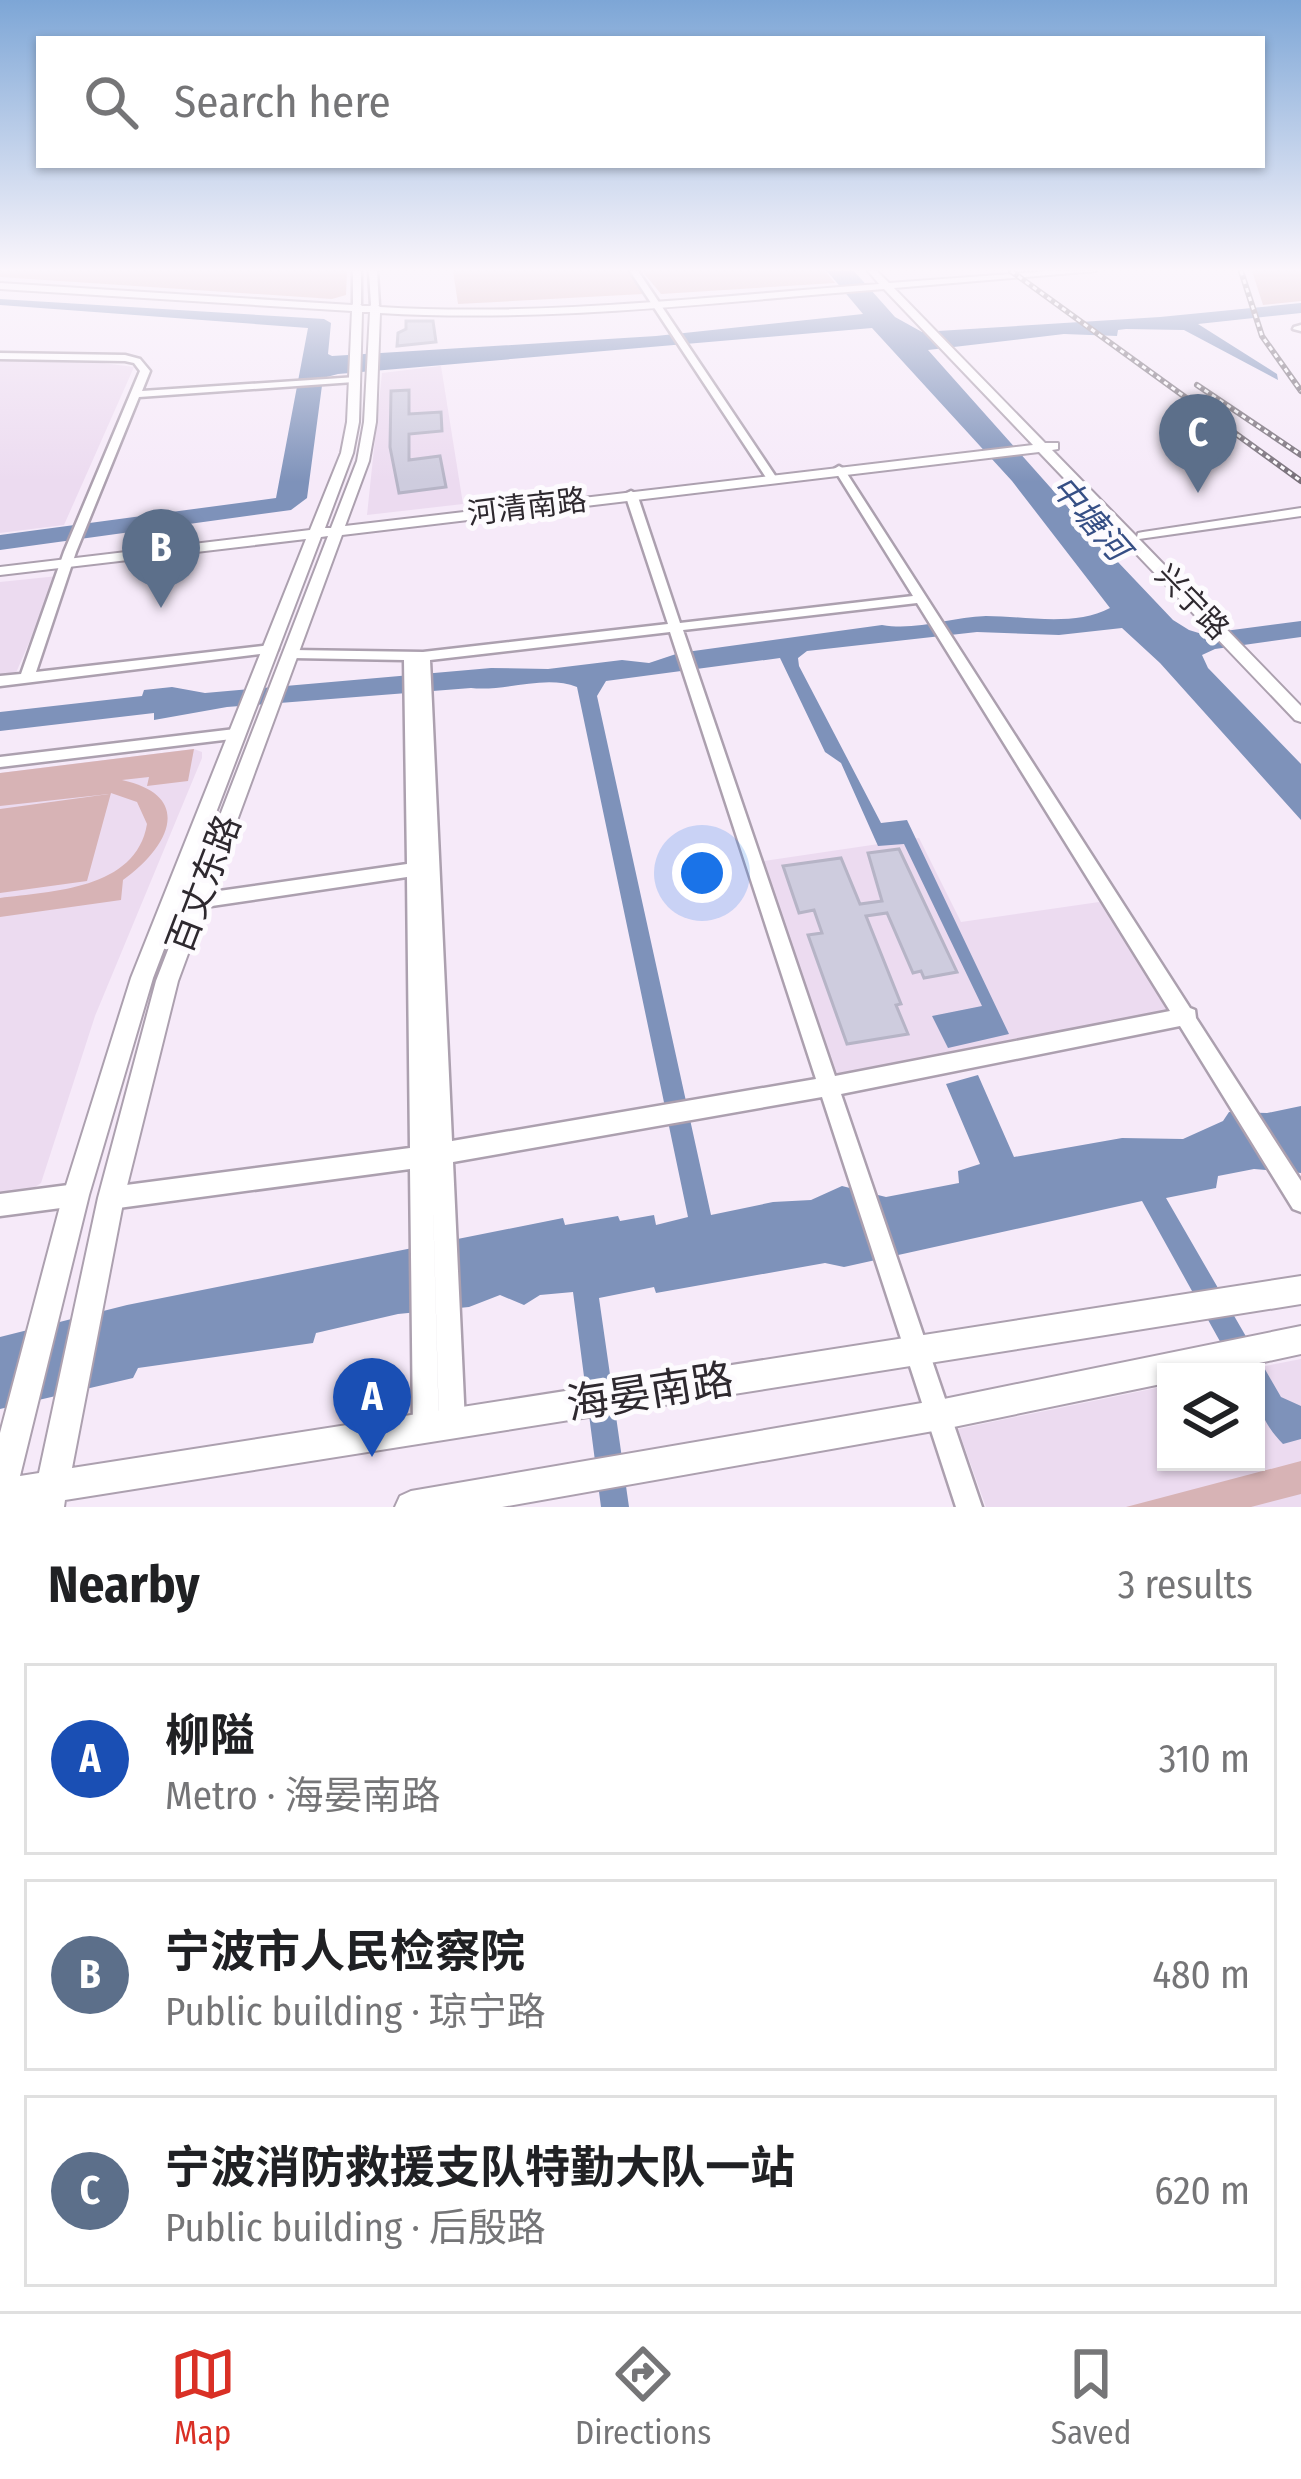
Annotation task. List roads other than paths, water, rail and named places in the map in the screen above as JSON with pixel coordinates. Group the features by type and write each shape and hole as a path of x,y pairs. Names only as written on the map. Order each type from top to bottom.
{"main road":[{"name":"百丈东路","path":"51,1496 111,1198 167,981 282,651 367,441 360,341"},
{"name":"百丈东路","path":"362,365 367,341"},
{"name":"兴宁路","path":"946,341 1221,624 1301,716"},
{"name":"河清南路","path":"329,528 1044,442"},
{"path":"1044,442 1146,539 1221,624"},
{"name":"河清南路","path":"0,560 632,494 983,449"},
{"path":"1146,539 1301,515"},
{"name":"河清南路","path":"0,572 70,552"},
{"name":"百丈东路","path":"0,1494 76,1195 142,978 236,734 282,651"},
{"path":"1250,655 1301,699"},
{"name":"海晏南路","path":"0,1494 51,1496 439,1425 1301,1290"},
{"name":"海晏南路","path":"434,1505 939,1415 1301,1340"}],"street":[{"path":"679,341 768,473"},
{"path":"0,356 137,361 146,371 70,552 27,678"},
{"path":"135,394 328,380 362,365"},
{"path":"839,470 1301,1201"},
{"path":"632,494 969,1507"},
{"path":"0,681 282,651 417,656 921,598"},
{"path":"417,656 415,869 430,1156"},
{"path":"417,656 439,1425"},
{"path":"0,762 236,734"},
{"path":"198,901 415,869"},
{"path":"111,1198 323,1174 430,1156 831,1088 1188,1016"},
{"path":"0,1205 76,1195"}],"water":[{"path":"305,341 329,341 328,354 570,341 717,341 323,378 307,498 291,510 0,550 0,535 276,498"},
{"path":"884,341 1002,341 928,350 1074,514 1102,535 1117,561 1173,620 1202,634 1301,621 1301,637 1202,655 1208,668 1301,764 1301,820 1160,663 1122,628 1059,635 977,632 807,651 798,658 881,823 907,820 1009,1034 948,1048 932,1016 982,1006 904,844 878,846 841,763 825,752 780,658 606,681 597,696 711,1215 773,1202 811,1200 842,1186 886,1197 959,1183 958,1171 980,1164 946,1084 978,1075 1014,1157 1122,1138 1183,1139 1223,1121 1229,1112 1267,1113 1301,1106 1301,1173 1254,1169 1218,1176 1216,1188 1166,1198 1261,1363 1232,1363 1142,1201 844,1267 825,1263 656,1293 654,1287 599,1298 629,1507 601,1507 573,1292 540,1295 524,1305 500,1295 469,1307 398,1314 316,1333 313,1343 138,1368 133,1378 0,1409 0,1337 127,1305 563,1218 565,1225 654,1215 656,1225 688,1217 577,687 538,683 471,688 227,707 154,720 154,713 0,731 0,712 142,696 144,690 172,687 205,693 491,668 548,669 622,660 649,663 679,653 882,625 986,616 1065,619 1110,608 1012,481"},
{"path":"1205,341 1225,341 1277,374 1278,380"},
{"path":"1265,1369 1281,1397 1301,1406 1301,1439 1283,1444 1265,1419"}],"railway":[{"path":"1108,341 1301,481"},
{"path":"1266,341 1301,391"},
{"path":"1197,385 1301,455"}],"place":[{"name":"宁波消防救援支队特勤大队一站","path":"1198,493"},
{"name":"宁波市人民检察院","path":"161,608"},
{"name":"柳隘","path":"372,1457"}],"water label":[{"name":"中塘河","path":"1090,518"}]}
